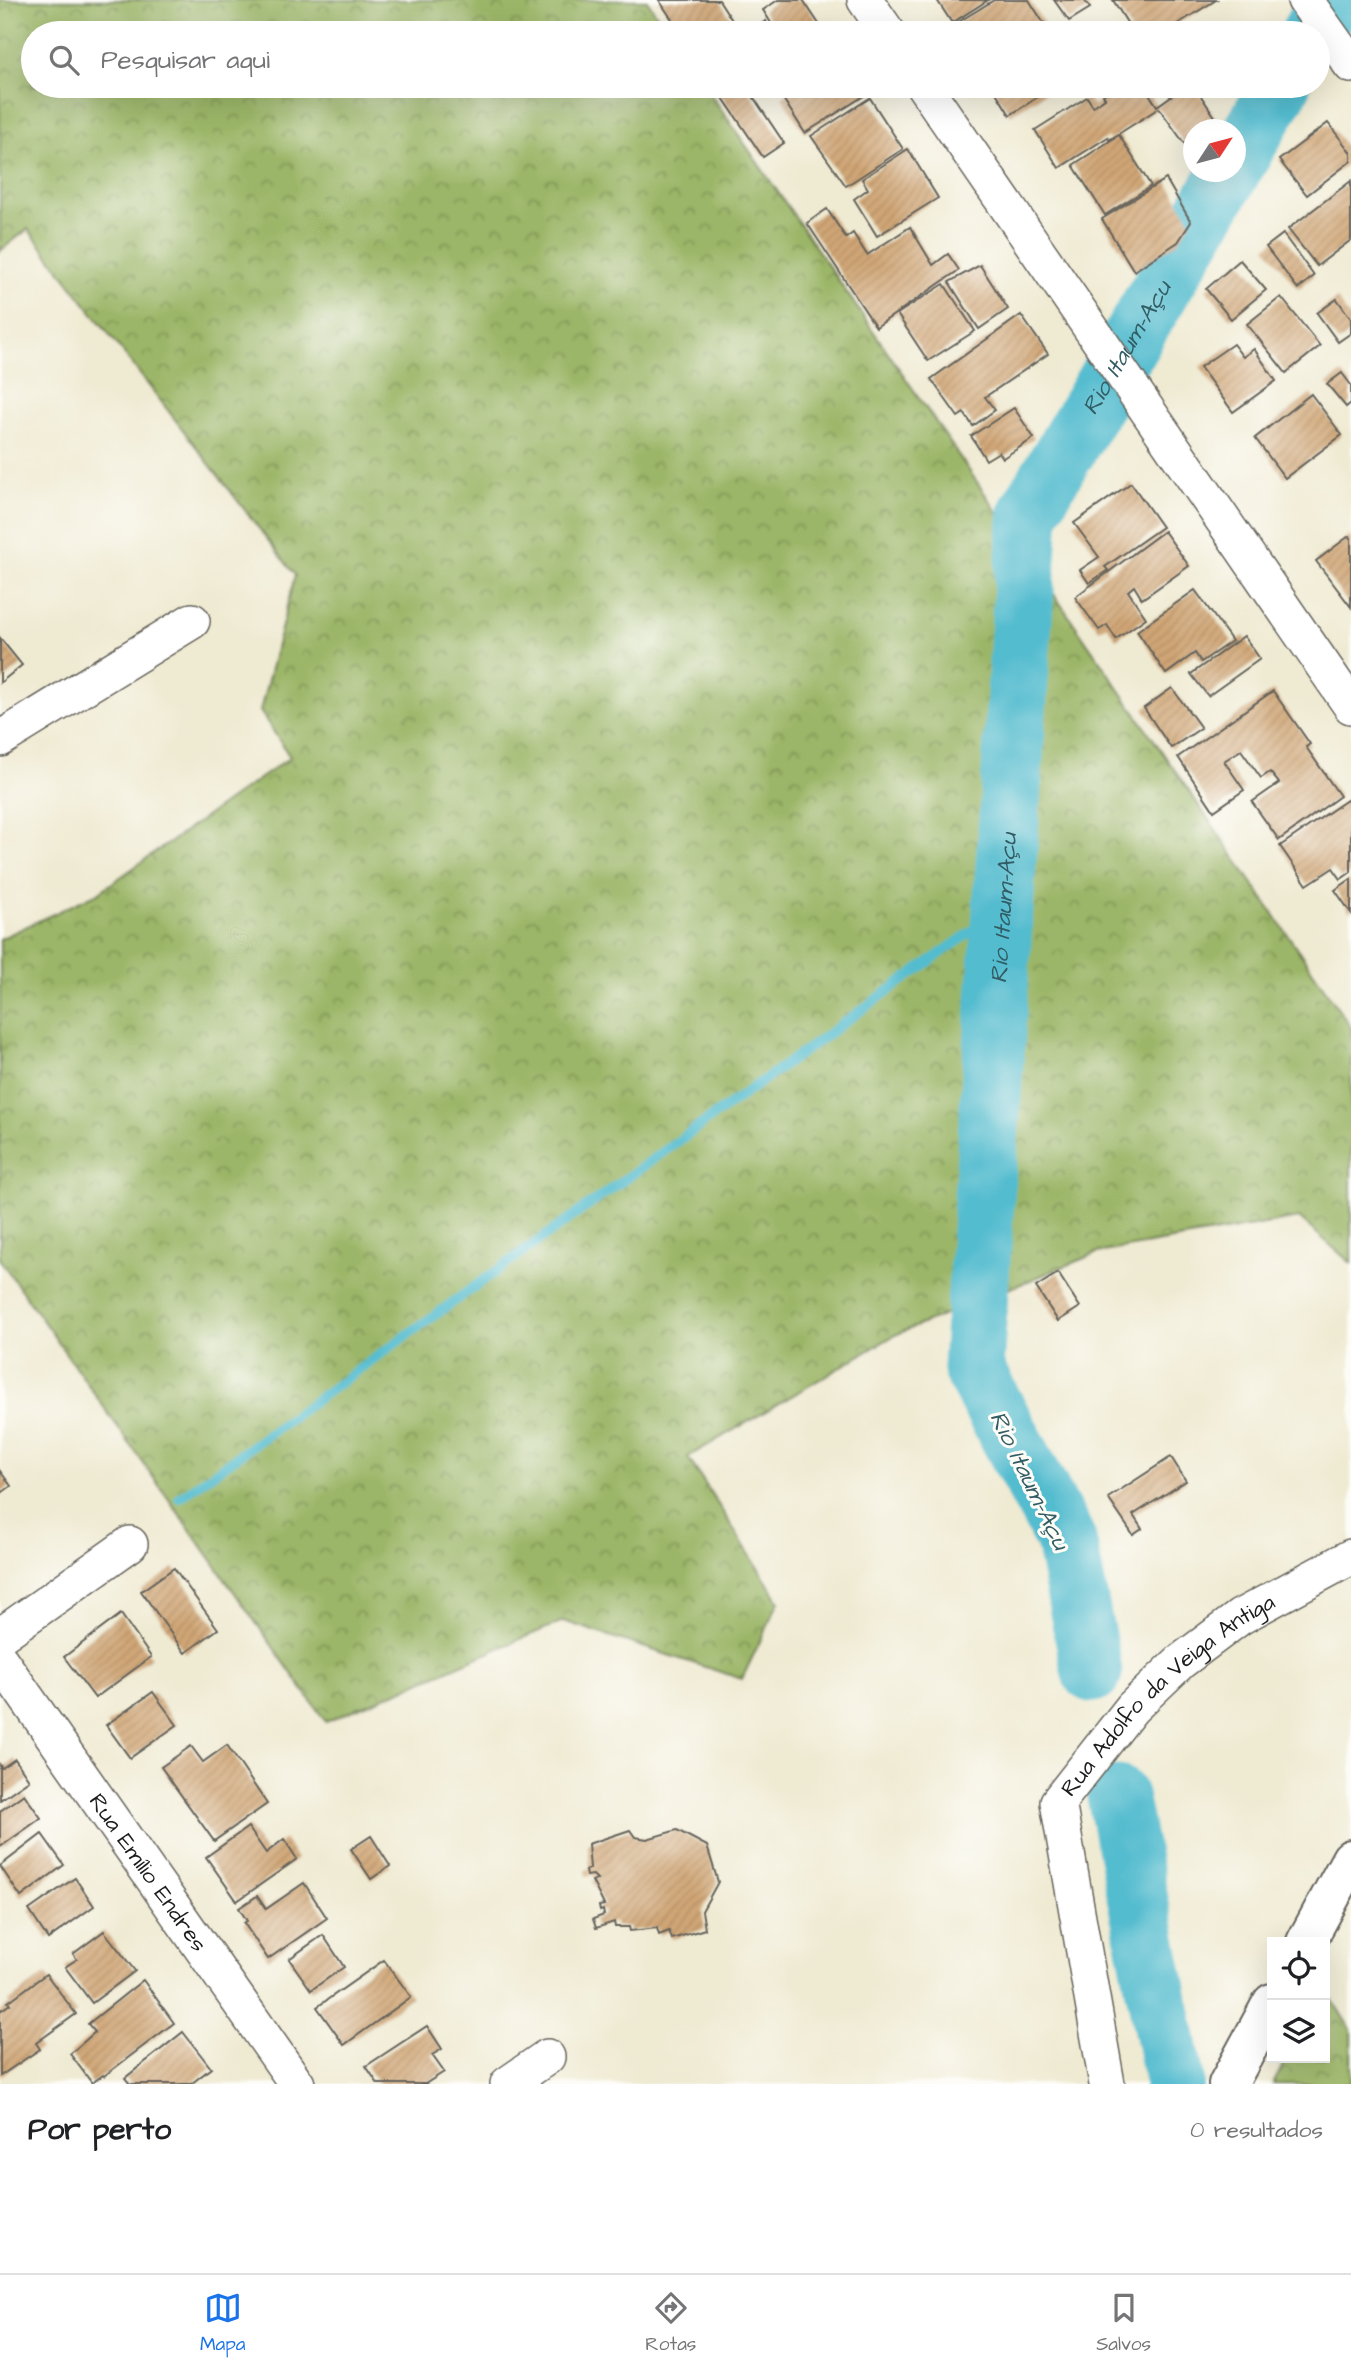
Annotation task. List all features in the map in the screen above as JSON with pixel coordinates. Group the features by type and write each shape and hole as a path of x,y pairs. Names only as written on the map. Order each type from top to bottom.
{"street":[{"path":"865,0 880,21"},
{"path":"1305,0 1320,21"},
{"path":"1330,35 1344,55"},
{"path":"932,98 1351,706"},
{"path":"0,739 192,621"},
{"path":"0,1636 130,1544"},
{"name":"Rua Adolfo da Veiga Antiga","path":"1107,2084 1058,1802 1132,1708 1180,1662 1240,1617 1351,1557"},
{"name":"Rua Emílio Endres","path":"0,1660 297,2084"},
{"path":"1309,1937 1351,1859"},
{"path":"1228,2084 1267,2012"},
{"path":"508,2084 547,2057"}],"green space":[{"path":"0,0 647,0 661,21 21,21 21,98 713,98 1351,1027 1351,1263 1299,1218 1097,1253 895,1335 688,1457 779,1601 742,1679 563,1621 326,1722 0,1260 0,939 98,893 290,757 260,711 295,575 28,229 0,251"},
{"path":"1330,1996 1351,2030 1351,2084 1273,2084 1284,2063 1330,2063"}],"building":[{"path":"659,0 719,0 732,21 673,21"},
{"path":"778,0 803,0 817,21 770,21 763,10"},
{"path":"937,0 988,0 955,21 951,21"},
{"path":"994,0 1029,0 1042,21 960,21"},
{"path":"1054,0 1084,0 1090,8 1069,21"},
{"path":"1113,0 1216,0 1182,21 1126,21"},
{"path":"723,98 754,98 784,143 763,157"},
{"path":"783,98 861,98 805,133"},
{"path":"870,98 903,149 846,186 811,136"},
{"path":"999,98 1036,98 1010,115"},
{"path":"1088,98 1093,106 1105,98 1152,98 1157,106 1168,98 1202,98 1216,119 1183,119 1183,142 1159,108 1059,168 1035,130"},
{"path":"1328,123 1351,153 1351,161 1307,195 1279,160"},
{"path":"1119,135 1151,186 1105,215 1073,165"},
{"path":"908,149 938,198 877,236 854,199 868,189 862,179"},
{"path":"1166,179 1191,222 1178,242 1134,271 1102,219"},
{"path":"1351,181 1351,240 1317,266 1288,229"},
{"path":"827,209 846,238 853,233 867,255 910,227 933,265 948,254 959,270 876,327 807,223"},
{"path":"1283,234 1314,276 1298,289 1266,247"},
{"path":"1240,260 1266,290 1231,319 1206,289"},
{"path":"980,265 1008,309 979,329 949,282"},
{"path":"944,284 975,331 928,361 897,314"},
{"path":"1281,297 1320,346 1286,373 1247,324"},
{"path":"1337,299 1351,319 1351,333 1338,342 1317,313"},
{"path":"1021,315 1048,354 985,397 995,410 973,426 964,413 958,417 931,379"},
{"path":"1233,344 1243,357 1254,349 1276,381 1233,412 1200,367"},
{"path":"1342,373 1351,385 1351,403 1346,407 1327,384"},
{"path":"1311,394 1342,435 1285,478 1255,438"},
{"path":"1014,408 1034,438 1003,458 999,452 986,460 971,436"},
{"path":"1131,483 1162,527 1105,567 1108,570 1089,583 1080,570 1099,557 1074,523"},
{"path":"1164,531 1189,566 1142,599 1134,586 1128,591 1146,618 1116,639 1107,625 1099,630 1075,597"},
{"path":"1349,536 1351,538 1351,607 1316,561"},
{"path":"1195,590 1232,641 1201,662 1195,653 1166,674 1137,631"},
{"path":"1244,636 1260,659 1208,696 1191,674"},
{"path":"0,638 22,665 0,683"},
{"path":"1172,688 1201,728 1171,748 1144,708"},
{"path":"1273,691 1310,744 1306,747 1340,796 1279,840 1252,802 1279,783 1270,772 1261,778 1241,750 1224,761 1244,790 1214,811 1178,757"},
{"path":"1347,800 1351,806 1351,872 1341,879 1333,868 1307,885 1280,846"},
{"path":"1351,879 1351,913 1335,890"},
{"path":"1058,1273 1080,1307 1058,1321 1036,1287"},
{"path":"1171,1457 1186,1481 1133,1515 1142,1529 1133,1535 1108,1498"},
{"path":"0,1471 11,1486 0,1494"},
{"path":"174,1568 218,1629 185,1653 141,1591"},
{"path":"121,1614 151,1657 95,1698 64,1657"},
{"path":"153,1692 177,1725 130,1758 106,1725"},
{"path":"227,1745 267,1804 214,1841 161,1767 191,1746 203,1762"},
{"path":"15,1759 29,1780 0,1800 0,1765 2,1768"},
{"path":"24,1794 41,1818 0,1847 0,1811"},
{"path":"248,1827 266,1853 284,1839 297,1859 237,1901 206,1857"},
{"path":"630,1830 635,1837 647,1839 677,1830 707,1846 718,1882 702,1911 705,1929 672,1939 669,1931 659,1935 657,1928 630,1931 629,1927 615,1927 614,1922 596,1928 593,1919 604,1915 599,1906 604,1905 592,1881 597,1879 593,1875 586,1876 585,1871 590,1868 588,1844"},
{"path":"42,1834 64,1865 21,1897 0,1866"},
{"path":"371,1836 390,1866 371,1879 351,1849"},
{"path":"75,1878 94,1906 48,1939 29,1910"},
{"path":"304,1883 327,1918 268,1959 244,1923 247,1921 239,1908 257,1896 266,1909"},
{"path":"104,1931 135,1971 92,2003 65,1967 77,1959 73,1954"},
{"path":"323,1935 344,1967 311,1990 289,1959"},
{"path":"384,1960 411,1997 344,2045 317,2007"},
{"path":"46,1974 76,2014 36,2043 40,2049 0,2076 0,2011"},
{"path":"143,1980 174,2023 92,2083 70,2054 95,2032 88,2024"},
{"path":"427,2026 442,2049 432,2055 444,2072 425,2084 378,2084 366,2066"},
{"path":"183,2032 211,2068 191,2084 130,2084 125,2078"}],"waterway":[{"name":"Rio Itaum-Açu","path":"1318,21 1331,0"},
{"name":"Rio Itaum-Açu","path":"1246,145 1273,98"},
{"name":"Rio Itaum-Açu","path":"1092,1672 1066,1540 973,1368 1029,512 1224,182"},
{"path":"179,1498 1003,909"},
{"name":"Rio Itaum-Açu","path":"1117,1796 1174,2079"}]}
